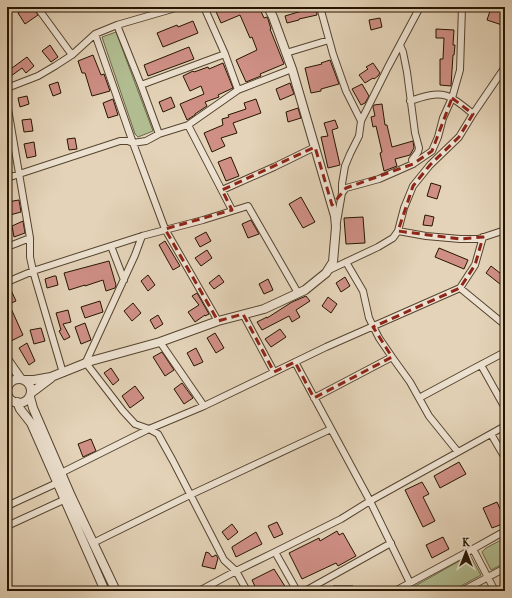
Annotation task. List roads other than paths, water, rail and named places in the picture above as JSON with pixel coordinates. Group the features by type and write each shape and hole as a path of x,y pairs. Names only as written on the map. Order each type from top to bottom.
{"street":[{"path":"37,7 72,55"},
{"path":"7,88 38,76 55,66 72,55 95,34 117,25 179,7"},
{"path":"204,7 225,54 238,90"},
{"path":"268,7 292,69 335,216 336,227"},
{"path":"320,7 346,91 361,121"},
{"path":"328,272 333,262 336,227 342,193 342,179 345,166 359,136 361,121 388,66 420,7"},
{"path":"342,193 346,188 379,179 413,164 432,151 438,137 443,118 452,98 460,70 462,7"},
{"path":"117,25 159,134"},
{"path":"95,34 165,229 218,321"},
{"path":"286,53 329,40"},
{"path":"400,45 407,72 415,133 419,148 412,160 413,164"},
{"path":"141,85 225,54"},
{"path":"51,377 24,402 13,401 8,396 8,384 14,380 34,380 51,377 86,363 160,342 218,321 264,309 305,290 328,272 378,247 392,238 398,231 404,208 414,186 430,164 459,137 505,67"},
{"path":"7,178 120,141 128,141 133,143 146,141 159,134 188,125 238,90 292,69"},
{"path":"410,101 439,94 445,95 452,98 473,114"},
{"path":"7,103 30,238 30,257 33,272 63,373"},
{"path":"188,125 232,210"},
{"path":"222,190 274,167 315,146"},
{"path":"7,282 142,236 203,220 248,206 298,293"},
{"path":"398,231 426,236 478,239 505,230"},
{"path":"86,363 124,280 142,236"},
{"path":"61,473 149,429 204,406 326,347 460,288 475,265 483,237"},
{"path":"7,247 30,238"},
{"path":"111,246 124,280"},
{"path":"346,262 363,291 369,318 379,338 410,382 429,416 458,452"},
{"path":"460,288 505,325"},
{"path":"243,314 274,372"},
{"path":"160,342 204,406"},
{"path":"419,398 505,352"},
{"path":"314,398 392,357"},
{"path":"7,360 30,386 30,395 33,408 61,473 67,498 105,591"},
{"path":"294,362 370,501 410,583"},
{"path":"86,363 123,411 135,424 158,434 224,560 236,571 247,591"},
{"path":"481,365 505,408"},
{"path":"17,402 30,423 57,483 93,543 116,591"},
{"path":"199,591 341,519 370,501 505,426"},
{"path":"93,543 331,428"},
{"path":"491,434 505,458"},
{"path":"7,506 57,483"},
{"path":"7,526 67,498"},
{"path":"394,591 505,532"},
{"path":"305,591 391,543"},
{"path":"473,550 494,591"},
{"path":"276,552 297,591"},
{"path":"462,591 505,568"}]}
